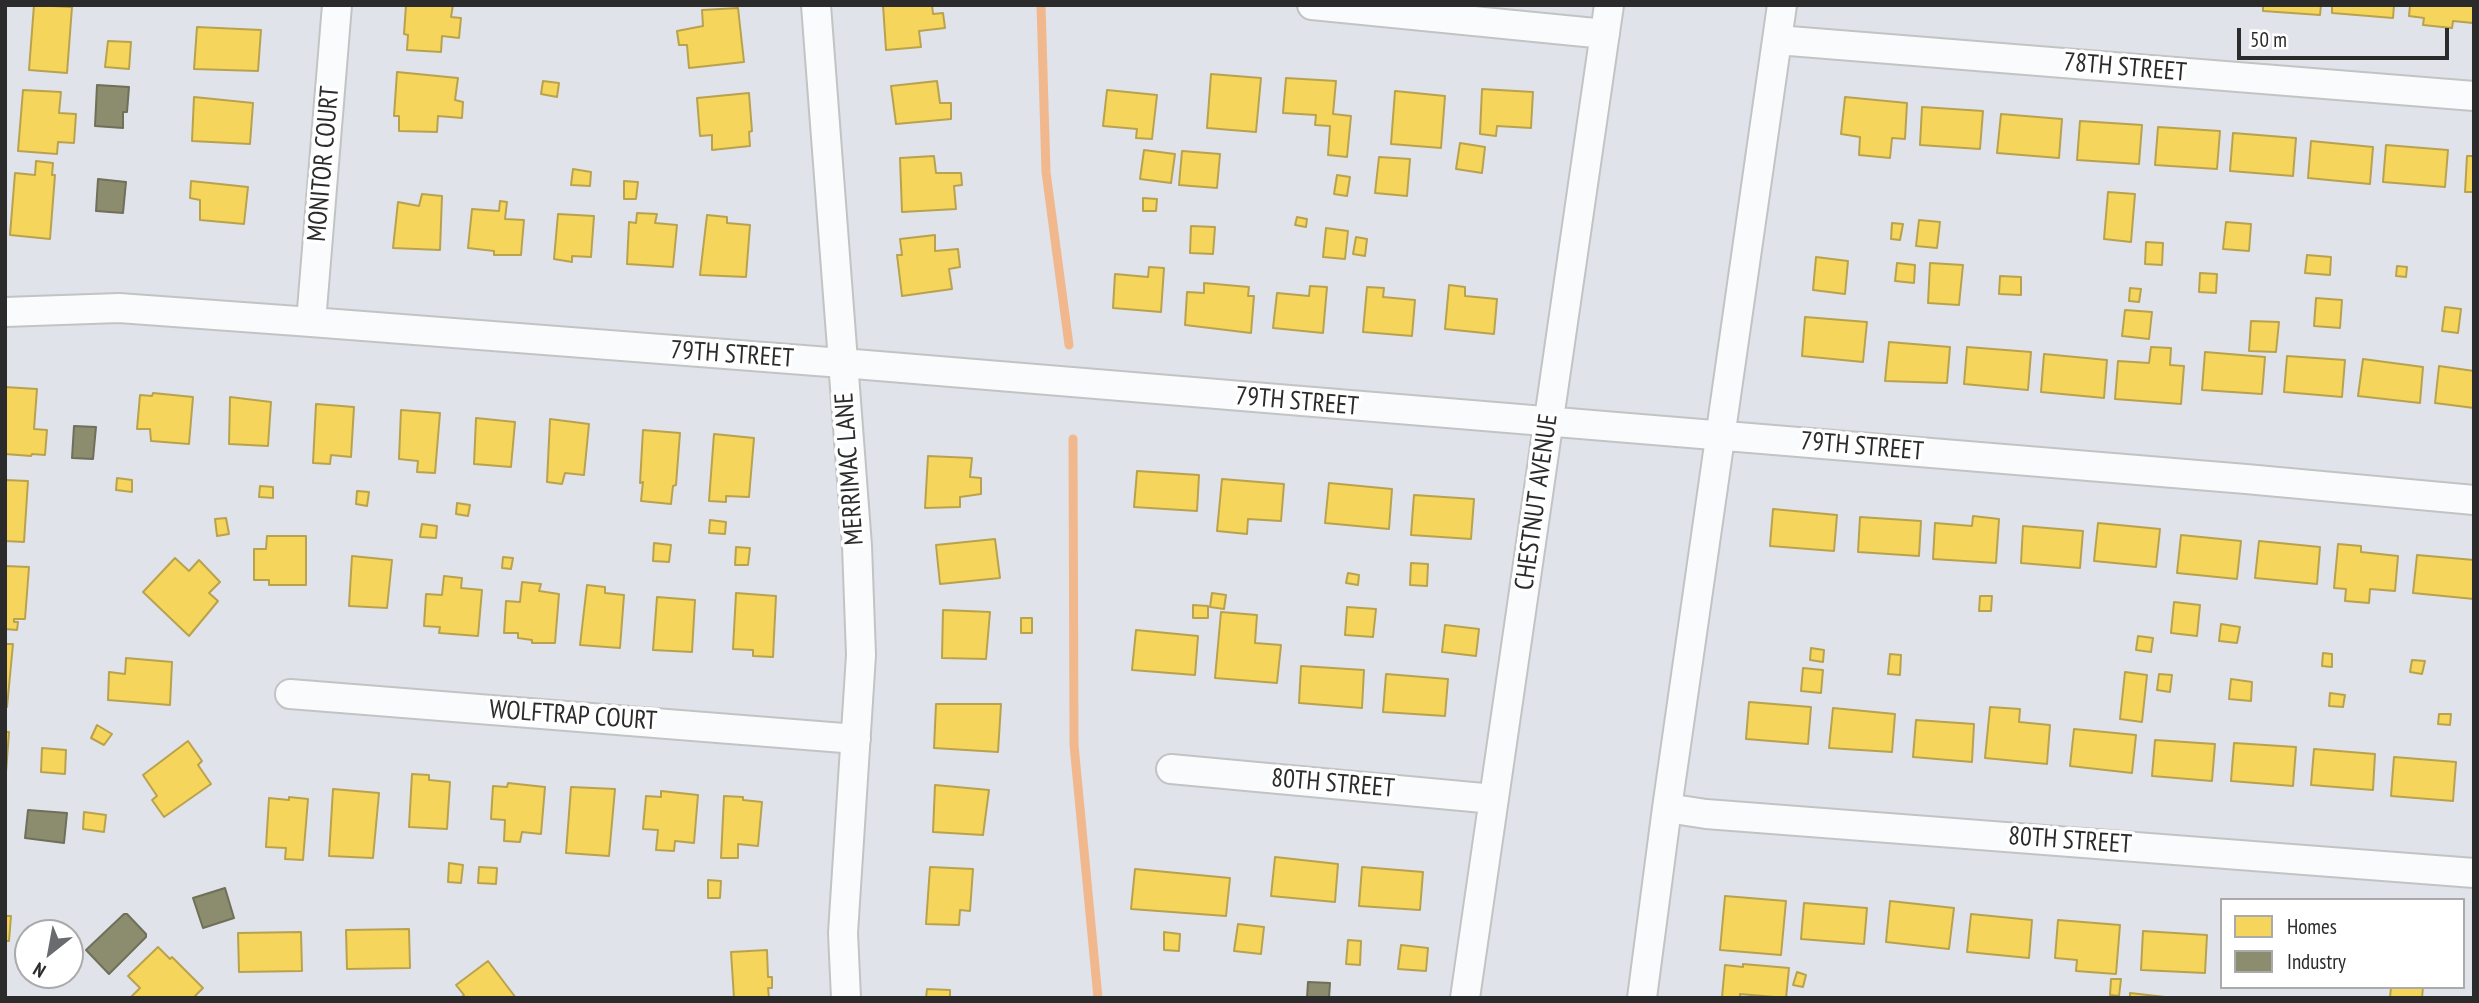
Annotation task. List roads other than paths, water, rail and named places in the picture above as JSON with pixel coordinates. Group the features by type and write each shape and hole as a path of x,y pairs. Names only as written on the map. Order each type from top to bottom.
{"street":[{"name":"MONITOR COURT","path":"311,322 337,5"},
{"name":"MERRIMAC LANE","path":"816,5 858,573 860,655 843,933 846,998"},
{"path":"1312,5 1605,34"},
{"name":"CHESTNUT AVENUE","path":"1465,998 1609,5"},
{"path":"1642,998 1782,5"},
{"name":"78TH STREET","path":"1777,40 2474,96"},
{"name":"79TH STREET","path":"5,312 119,309 311,322 842,363 2474,500"},
{"name":"WOLFTRAP COURT","path":"290,694 856,739"},
{"name":"80TH STREET","path":"1171,769 1494,799"},
{"name":"80TH STREET","path":"1667,808 1706,814 2474,873"}],"waterway":[{"path":"1041,5 1046,172 1069,345"},
{"path":"1073,439 1074,745 1098,998"}]}
